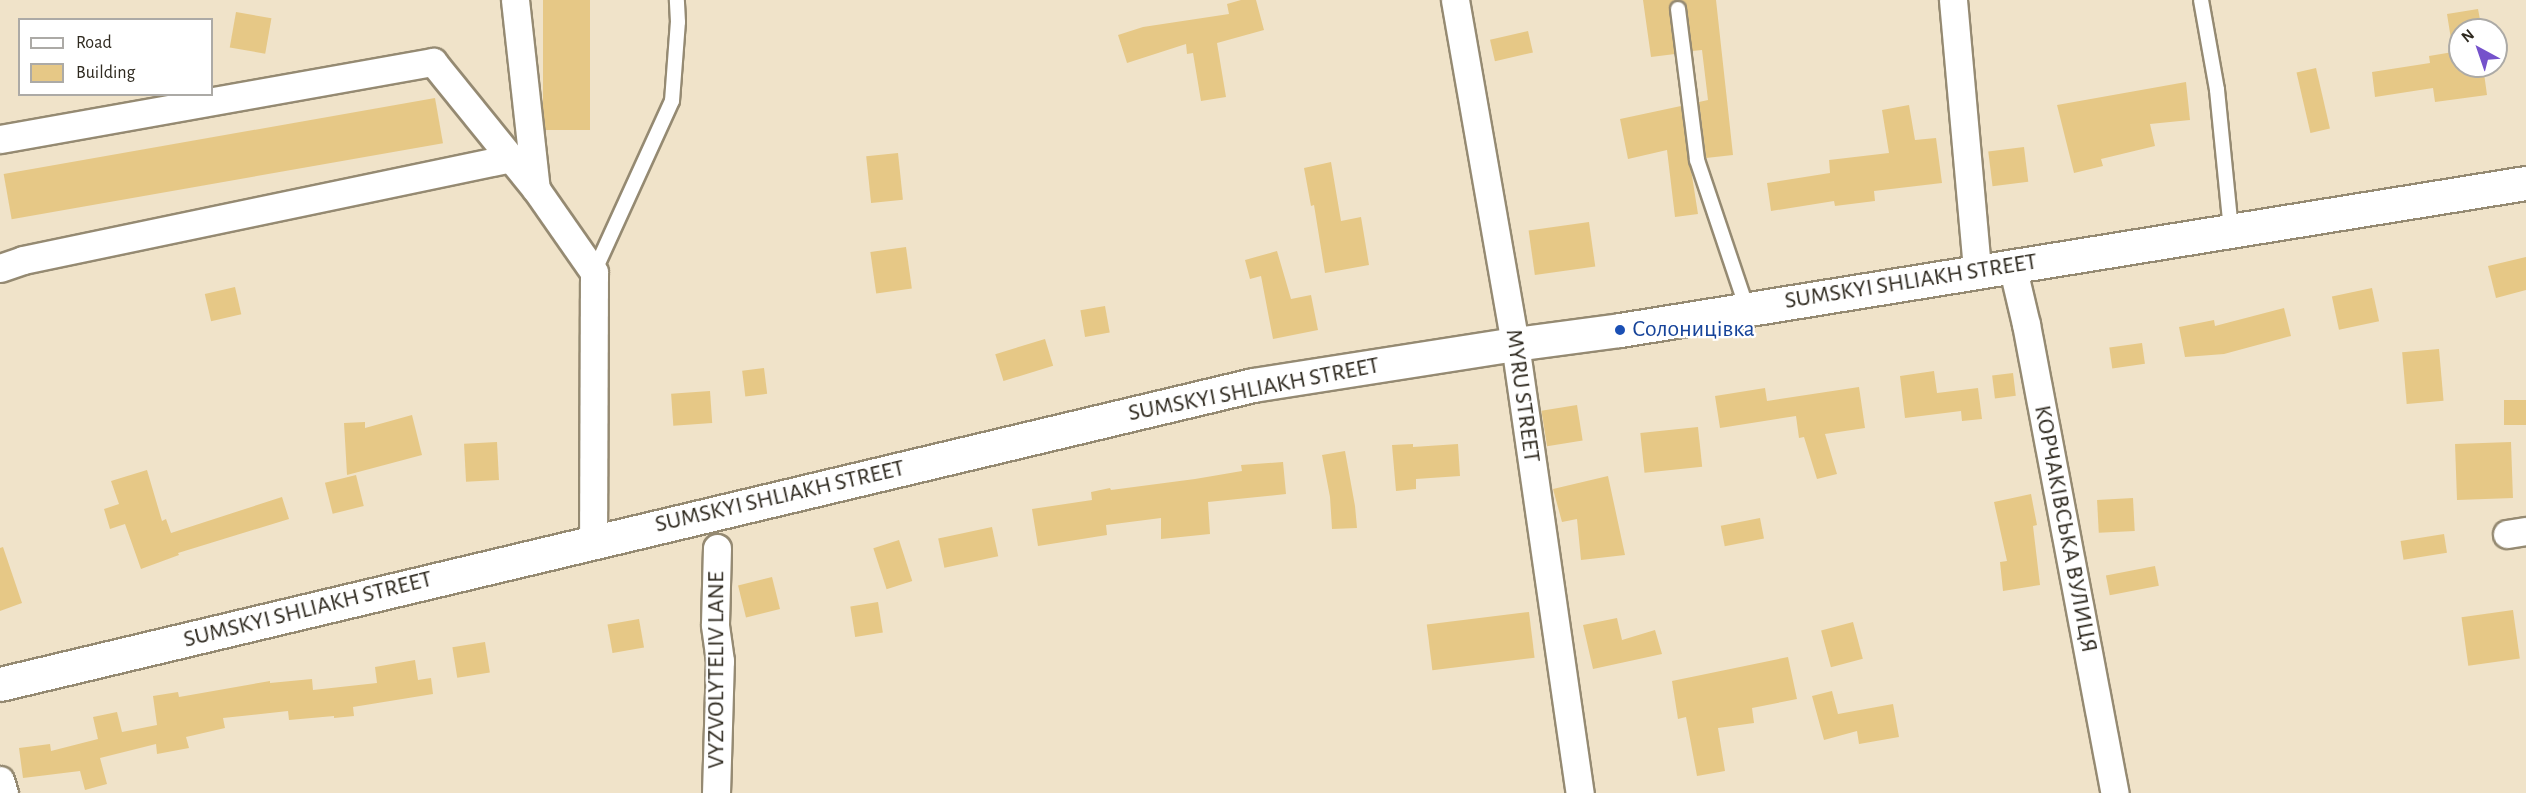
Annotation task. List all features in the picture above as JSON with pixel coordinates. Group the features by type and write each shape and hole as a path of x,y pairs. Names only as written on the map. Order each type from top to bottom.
{"main road":[{"name":"SUMSKYI SHLIAKH STREET","path":"0,684 1254,385 1620,330 2526,183"}],"street":[{"path":"515,0 536,189"},
{"name":"MYRU STREET","path":"1455,0 1515,344 1580,793"},
{"path":"1953,0 1977,271"},
{"path":"0,140 433,62 536,189 594,272 593,541"},
{"path":"0,268 23,260 511,158"},
{"name":"КОРЧАКІВСЬКА ВУЛИЦЯ","path":"2012,265 2026,324 2115,793"},
{"name":"VYZVOLYTELIV LANE","path":"717,548 715,624 720,661 717,793"},
{"path":"0,780 4,793"}],"lane":[{"path":"594,272 672,101 678,22 677,0"},
{"path":"2201,0 2217,90 2231,230"},
{"path":"1678,9 1697,160 1747,309"}],"building":[{"path":"543,0 590,0 590,130 543,130"},
{"path":"1241,0 1256,0 1264,30 1217,43 1226,97 1201,101 1193,53 1187,54 1186,44 1127,63 1118,35 1143,27 1229,14 1227,4"},
{"path":"1643,0 1677,0 1670,6 1675,54 1651,57"},
{"path":"1677,0 1716,0 1733,155 1706,158 1699,102 1708,100 1702,50 1692,51 1685,4"},
{"path":"2478,9 2480,18 2448,18 2448,20 2447,14"},
{"path":"236,12 271,18 265,54 230,47"},
{"path":"1528,31 1533,52 1495,61 1490,40"},
{"path":"2448,53 2448,78 2485,78 2487,95 2435,102 2433,88 2375,97 2372,72 2430,63 2429,56"},
{"path":"2316,68 2330,128 2310,133 2297,72"},
{"path":"2186,82 2190,120 2150,124 2155,146 2101,159 2103,166 2074,173 2057,105"},
{"path":"435,98 443,143 12,219 4,174"},
{"path":"1909,105 1915,140 1936,138 1942,183 1874,191 1875,201 1835,206 1834,201 1771,211 1767,183 1830,173 1829,160 1889,153 1882,110"},
{"path":"1681,106 1698,214 1675,217 1667,150 1628,159 1620,119"},
{"path":"2024,147 2028,182 1993,186 1988,151"},
{"path":"898,153 903,200 871,203 866,156"},
{"path":"1331,162 1341,221 1361,217 1369,265 1325,273 1314,205 1311,206 1304,168"},
{"path":"1589,222 1595,267 1535,275 1529,230"},
{"path":"906,247 912,289 876,294 870,252"},
{"path":"1277,251 1291,299 1311,295 1318,330 1273,339 1261,276 1250,279 1245,260"},
{"path":"2526,257 2526,290 2496,298 2488,266"},
{"path":"235,287 241,314 211,321 205,294"},
{"path":"2372,288 2379,321 2339,330 2332,297"},
{"path":"1105,306 1110,333 1085,337 1080,310"},
{"path":"2284,308 2291,336 2224,354 2185,357 2179,327 2214,320 2215,326"},
{"path":"1045,339 1053,366 1003,381 995,354"},
{"path":"2142,343 2145,364 2112,368 2109,348"},
{"path":"2439,349 2444,401 2407,404 2402,352"},
{"path":"764,368 767,394 745,396 742,371"},
{"path":"1934,371 1937,393 1978,388 1982,419 1962,421 1961,411 1905,418 1900,376"},
{"path":"2013,373 2016,396 1995,398 1992,376"},
{"path":"1859,387 1865,428 1825,434 1837,474 1817,479 1804,437 1799,438 1796,416 1720,428 1715,396 1765,388 1767,401"},
{"path":"710,391 712,423 673,426 671,394"},
{"path":"2504,400 2526,400 2526,425 2504,425"},
{"path":"1577,405 1583,441 1547,446 1541,411"},
{"path":"412,415 422,455 347,475 344,423 365,422 365,428"},
{"path":"1698,427 1702,467 1644,473 1640,433"},
{"path":"497,442 499,480 466,482 464,444"},
{"path":"2511,442 2513,498 2457,500 2455,444"},
{"path":"1413,444 1413,447 1458,444 1460,476 1416,479 1416,489 1396,491 1392,445"},
{"path":"1345,451 1357,528 1332,529 1330,497 1322,455"},
{"path":"1283,462 1286,494 1208,502 1210,534 1161,539 1161,518 1106,525 1107,535 1038,546 1032,509 1092,500 1091,492 1110,488 1111,490 1195,479 1242,471 1241,465"},
{"path":"147,470 162,521 166,519 171,533 282,497 289,519 178,553 179,555 141,569 125,524 110,529 104,509 119,504 111,481"},
{"path":"356,475 364,506 333,514 325,483"},
{"path":"1608,476 1625,555 1581,560 1577,519 1562,522 1553,489"},
{"path":"2031,494 2037,525 2033,526 2040,585 2003,591 2000,562 2007,561 1994,502"},
{"path":"2133,498 2135,531 2099,533 2097,500"},
{"path":"1760,518 1764,539 1725,546 1721,526"},
{"path":"992,527 998,556 944,568 938,538"},
{"path":"2444,534 2447,553 2404,560 2401,541"},
{"path":"899,540 912,581 887,589 873,548"},
{"path":"3,547 22,603 0,611 0,548"},
{"path":"2155,566 2159,586 2110,595 2106,576"},
{"path":"772,577 780,609 746,617 738,585"},
{"path":"878,602 883,633 855,637 850,606"},
{"path":"2513,610 2520,659 2468,666 2462,617"},
{"path":"1529,612 1535,658 1432,670 1427,625"},
{"path":"1617,618 1622,640 1655,630 1662,654 1593,669 1583,625"},
{"path":"639,619 644,648 613,653 607,625"},
{"path":"1853,622 1863,659 1831,667 1821,631"},
{"path":"485,642 490,673 457,678 452,647"},
{"path":"1788,657 1797,699 1752,708 1754,723 1718,728 1725,771 1697,776 1686,717 1678,719 1672,681"},
{"path":"415,660 418,680 431,678 433,694 353,707 354,716 289,720 288,711 223,718 225,728 186,737 189,748 157,754 156,744 100,758 107,784 85,790 80,771 23,778 19,748 50,744 51,751 98,739 93,717 117,712 122,732 157,725 153,696 178,692 179,697 270,681 270,683 312,679 313,690 377,683 375,667"},
{"path":"1832,691 1838,714 1893,704 1899,737 1859,744 1857,731 1824,740 1812,696"}],"place":[{"name":"Солоницівка","path":"1620,330"}]}
